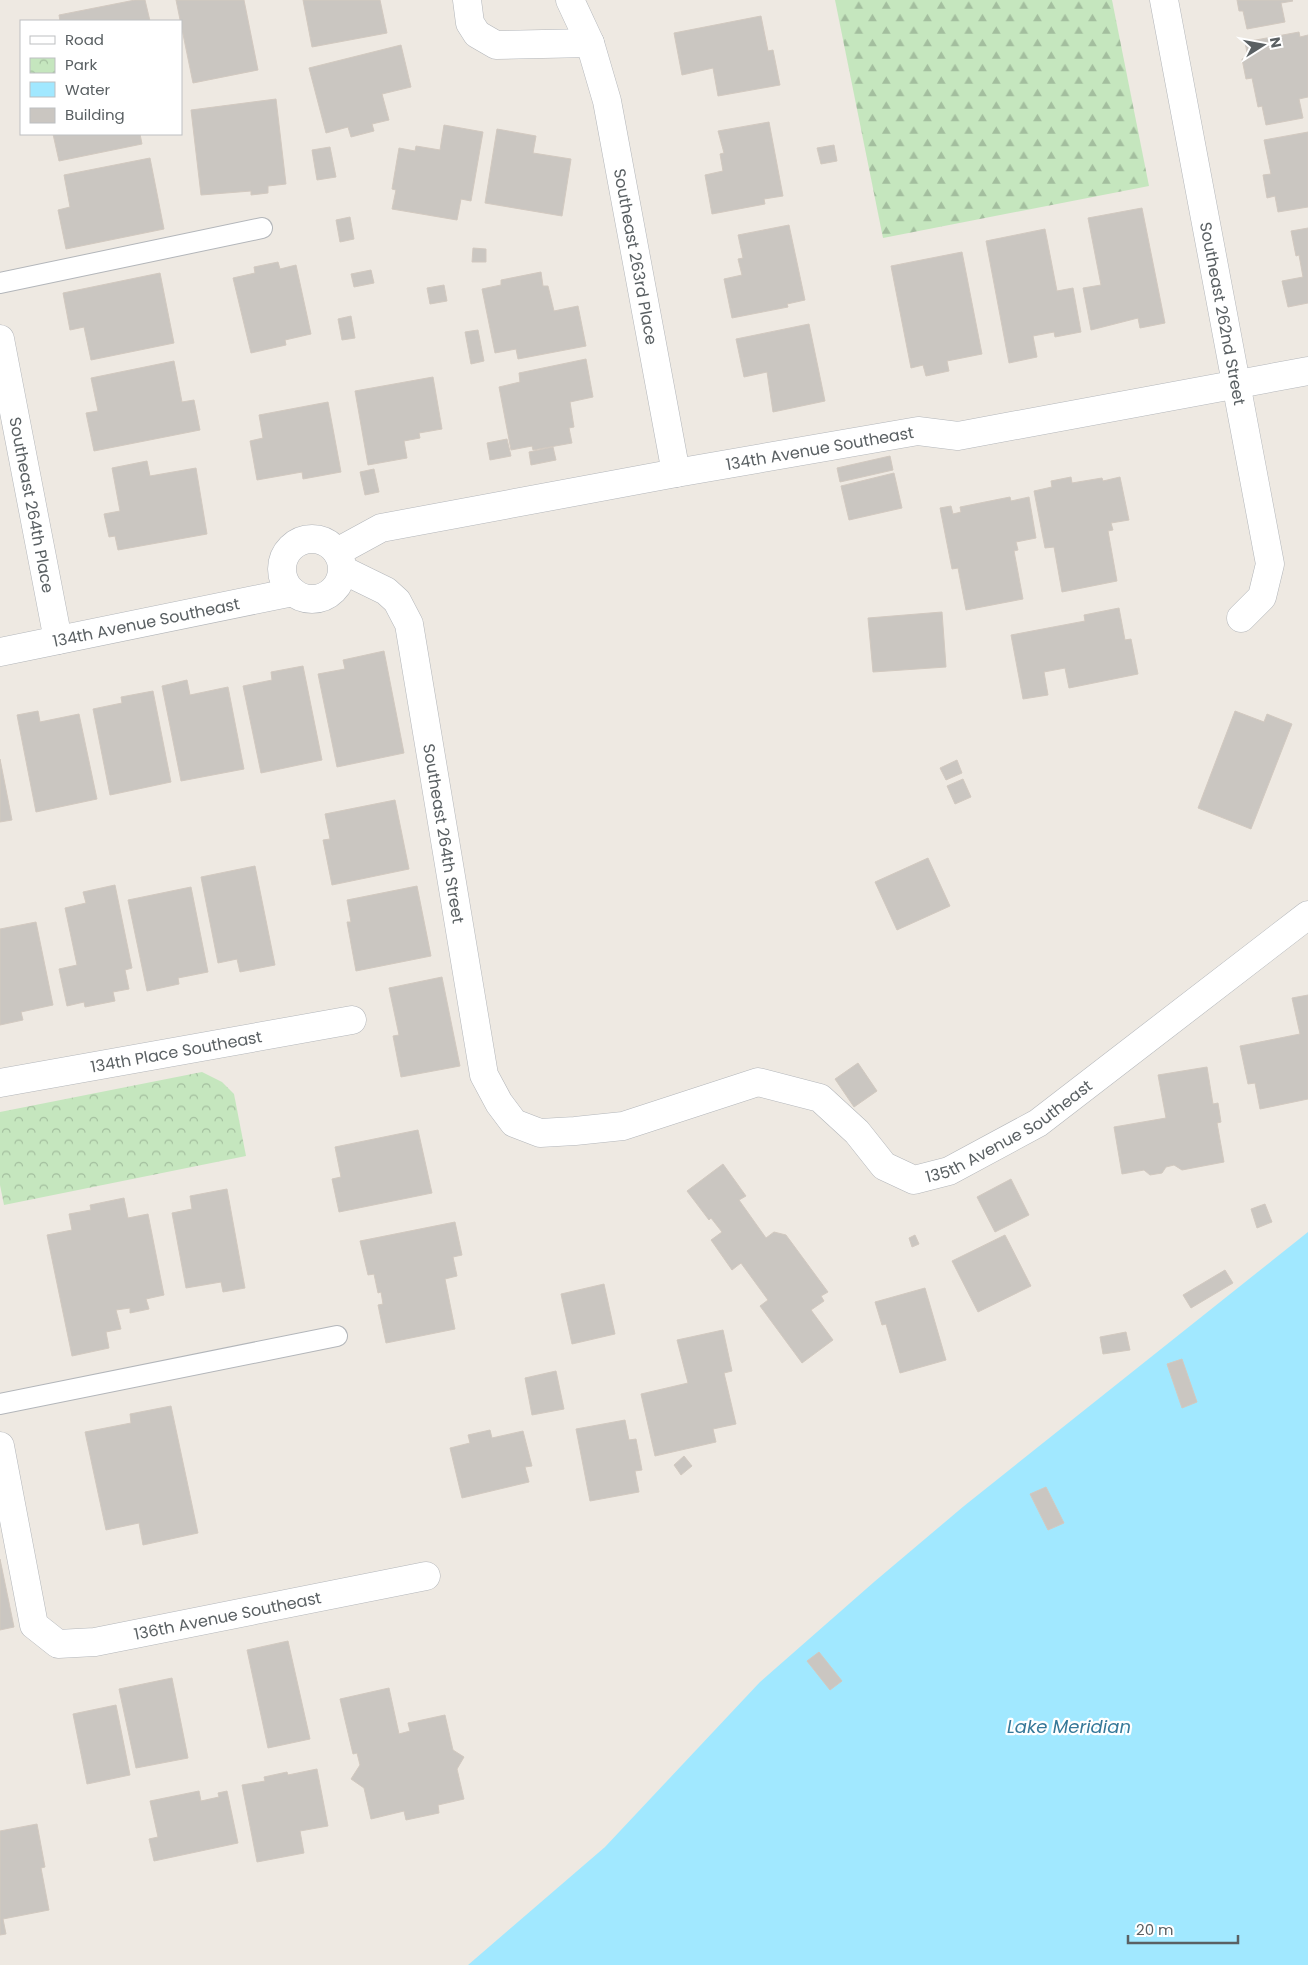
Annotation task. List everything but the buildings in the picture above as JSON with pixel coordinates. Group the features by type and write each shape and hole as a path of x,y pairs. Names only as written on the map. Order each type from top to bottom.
{"street":[{"path":"467,0 470,23 478,34 496,45 590,43"},
{"name":"Southeast 263rd Place","path":"570,0 590,43 607,101 676,473"},
{"name":"Southeast 262nd Street","path":"1164,0 1238,383 1270,564 1262,597 1241,618"},
{"name":"Southeast 264th Place","path":"0,339 58,640"},
{"name":"134th Avenue Southeast","path":"0,652 293,592 301,597 320,598 336,588 341,580 340,561 381,528 676,473 918,431 958,436 1308,371"},
{"path":"293,592 286,585 282,575 282,564 285,555 292,546 301,541 321,540 330,544 340,561"},
{"name":"Southeast 264th Street","path":"340,561 386,591 397,601 409,624 484,1075 499,1104 514,1123"},
{"name":"135th Avenue Southeast","path":"514,1123 540,1133 623,1126 758,1082 820,1098 857,1132 884,1166 914,1180 949,1171 1038,1123 1308,915"},
{"name":"134th Place Southeast","path":"0,1083 352,1020"},
{"name":"136th Avenue Southeast","path":"0,1446 34,1625 58,1644 95,1642 426,1576"}],"lane":[{"path":"0,283 262,228"},
{"path":"0,1404 337,1336"}],"green space":[{"path":"835,0 1112,0 1149,186 883,238"},
{"path":"202,1072 222,1082 234,1094 246,1156 4,1205 0,1185 0,1112"}],"water":[{"name":"Lake Meridian","path":"1308,1232 1308,1965 468,1965 605,1847 760,1682 874,1582 964,1506"}]}
